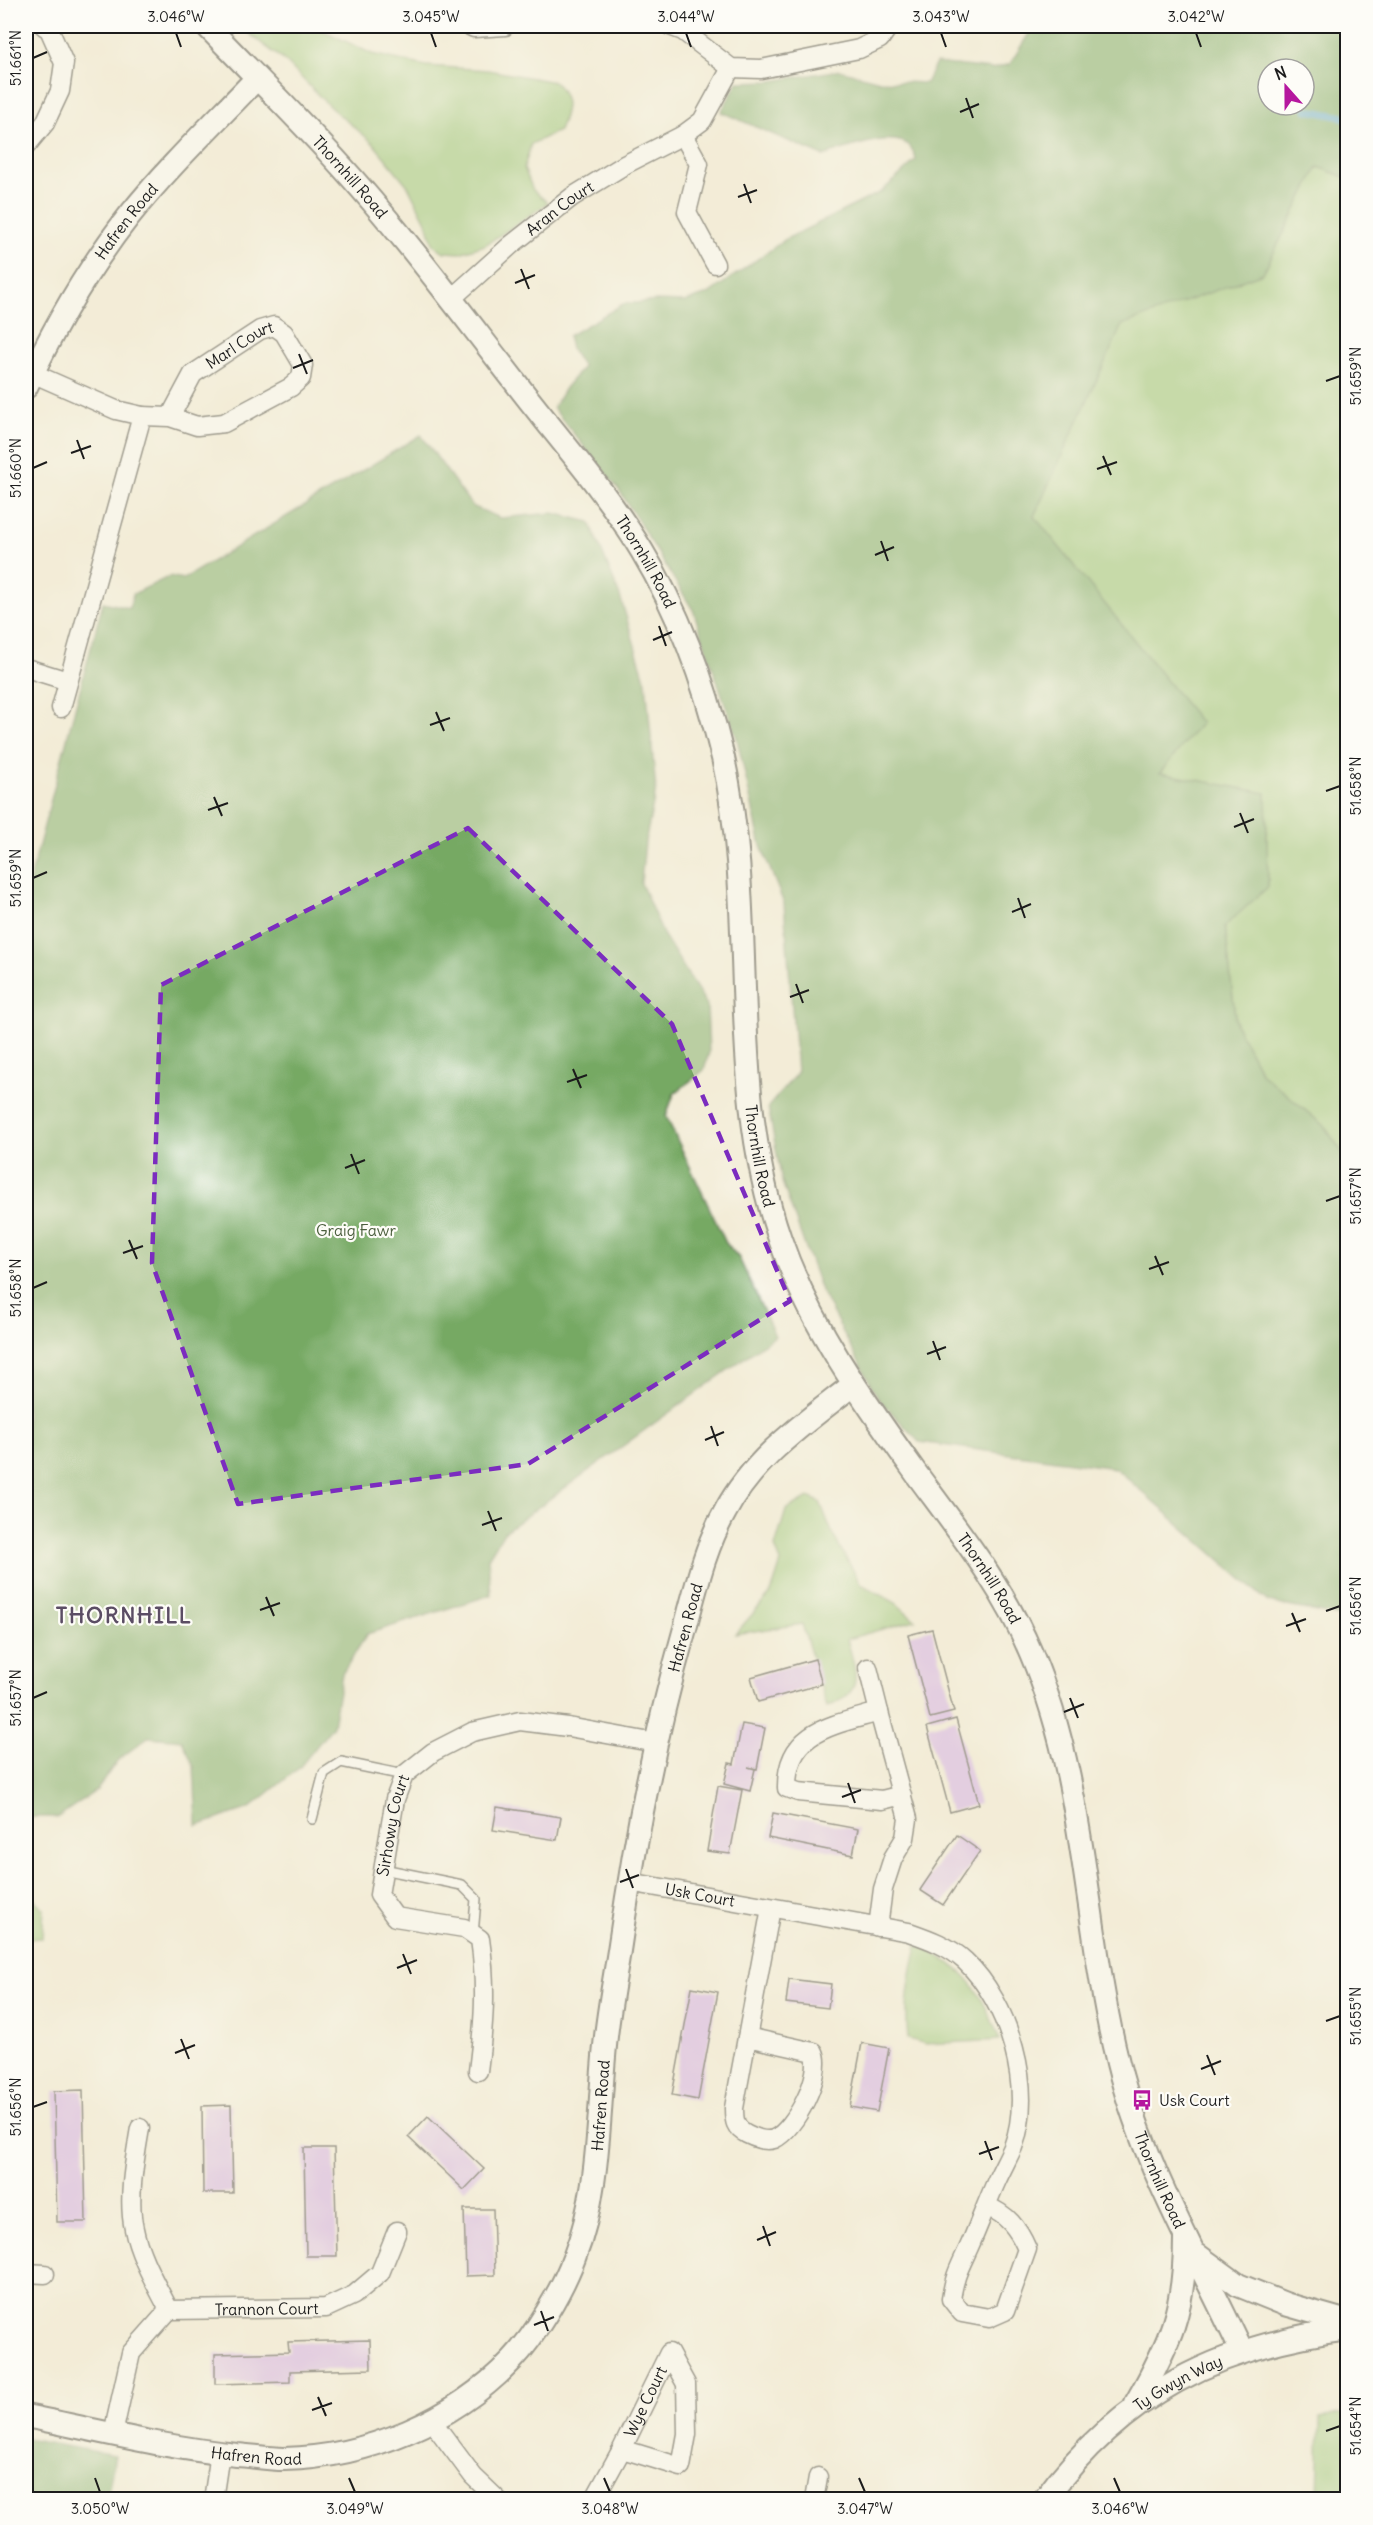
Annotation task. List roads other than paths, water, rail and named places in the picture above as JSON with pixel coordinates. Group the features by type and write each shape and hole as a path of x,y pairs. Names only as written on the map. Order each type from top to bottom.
{"street":[{"path":"26,146 45,123 60,91 64,63 49,29 44,26"},
{"name":"Thornhill Road","path":"207,26 336,160 451,299 597,486 638,544 664,590 697,669 723,758 736,835 744,935 744,1017 750,1111 766,1191 779,1238 807,1305 854,1384 962,1534 1005,1601 1029,1648 1057,1722 1078,1820 1096,1948 1118,2066 1151,2161 1242,2352"},
{"path":"470,26 474,28 505,26"},
{"path":"670,26 683,32 731,68 761,69 859,49 880,39 889,26"},
{"name":"Aran Court","path":"451,299 511,245 572,197 626,164 683,135 702,120 731,68"},
{"name":"Hafren Road","path":"29,380 82,284 130,215 189,148 257,78"},
{"path":"683,135 699,164 687,212 715,264"},
{"name":"Marl Court","path":"29,380 116,410 142,416 170,417 197,426 224,423 291,387 301,378 303,365 284,333 274,326 260,330 193,374 170,417"},
{"path":"61,708 142,416"},
{"path":"26,668 68,681"},
{"name":"Hafren Road","path":"26,2416 220,2453 283,2459 354,2451 432,2421 458,2404 513,2359 559,2291 588,2218 605,2042 629,1882 656,1743 676,1659 704,1560 723,1514 746,1477 777,1446 854,1384"},
{"path":"868,1668 908,1819 905,1839 893,1858 883,1889 878,1927"},
{"path":"879,1712 824,1728 806,1741 794,1752 787,1776 787,1788 798,1792 882,1800 902,1795"},
{"name":"Sirhowy Court","path":"473,1935 464,1928 395,1917 379,1895 395,1799 404,1775 433,1752 472,1732 520,1721 656,1743"},
{"name":"Usk Court","path":"629,1882 909,1932 938,1941 965,1960 987,1987 1004,2018 1020,2082 1019,2118 1014,2146 986,2206 969,2248 955,2274 951,2298 962,2313 989,2318 1005,2311 1027,2249 1021,2234 1002,2212 986,2206"},
{"path":"747,2037 802,2048 814,2052 817,2059 812,2082 798,2114 786,2130 774,2139 764,2140 749,2135 738,2129 734,2120 747,2037 771,1908"},
{"path":"473,1935 480,1940 485,1974 486,2005 478,2071"},
{"path":"113,2434 131,2354 169,2310 152,2277 134,2229 132,2175 140,2128"},
{"name":"Trannon Court","path":"169,2310 326,2308 354,2295 380,2273 397,2231"},
{"path":"1189,2242 1238,2284 1285,2304 1347,2322"},
{"path":"1133,2407 1173,2332 1189,2242"},
{"path":"26,2272 45,2274"},
{"name":"Ty Gwyn Way","path":"1044,2499 1098,2437 1133,2407 1158,2390 1242,2352 1301,2335 1347,2329"},
{"name":"Wye Court","path":"594,2499 622,2450 669,2353 686,2384 687,2434 681,2466 622,2450"},
{"path":"432,2421 473,2476 498,2499"},
{"path":"213,2499 220,2453"},
{"path":"814,2499 818,2477"}],"lane":[{"path":"312,1819 324,1773 341,1762 404,1775"},
{"path":"383,1869 462,1885 476,1899 473,1935"}],"waterway":[{"path":"1316,112 1348,118"}],"place":[{"name":"Usk Court","path":"1142,2100"}],"district":[{"name":"THORNHILL","path":"124,1615"}],"park label":[{"name":"Graig Fawr","path":"356,1230"}]}
